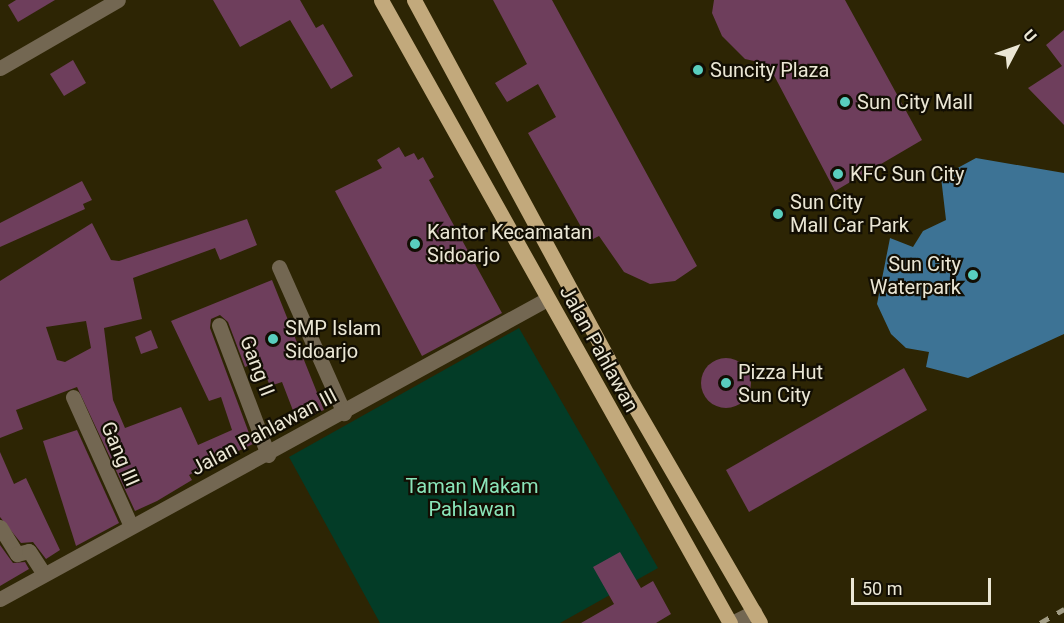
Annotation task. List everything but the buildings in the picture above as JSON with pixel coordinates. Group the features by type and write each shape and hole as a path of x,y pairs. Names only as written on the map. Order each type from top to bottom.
{"main road":[{"name":"Jalan Pahlawan","path":"381,0 547,300 731,623"},
{"name":"Jalan Pahlawan","path":"414,0 628,395 757,617"}],"street":[{"path":"0,68 117,0"},
{"path":"279,267 344,413"},
{"name":"Jalan Pahlawan III","path":"0,599 131,526 268,455 547,300"},
{"name":"Gang II","path":"219,325 268,455"},
{"name":"Gang III","path":"73,397 131,526"},
{"path":"0,527 17,554 29,550 44,574"},
{"path":"731,623 757,617"}],"green space":[{"name":"Taman Makam Pahlawan","path":"519,328 658,568 560,623 380,623 289,457"}],"water":[{"name":"Sun City Waterpark","path":"976,158 1064,173 1064,334 968,378 926,367 929,352 906,348 891,334 877,304 890,238 913,247 923,231 946,220 941,177"}],"railway":[{"path":"1040,623 1064,609"}],"place":[{"name":"Suncity Plaza","path":"698,70"},
{"name":"Sun City Mall","path":"845,102"},
{"name":"KFC Sun City","path":"838,174"},
{"name":"Sun City Mall Car Park","path":"778,214"},
{"name":"Kantor Kecamatan Sidoarjo","path":"415,244"},
{"name":"Sun City Waterpark","path":"973,275"},
{"name":"SMP Islam Sidoarjo","path":"273,339"},
{"name":"Pizza Hut Sun City","path":"726,383"}]}
